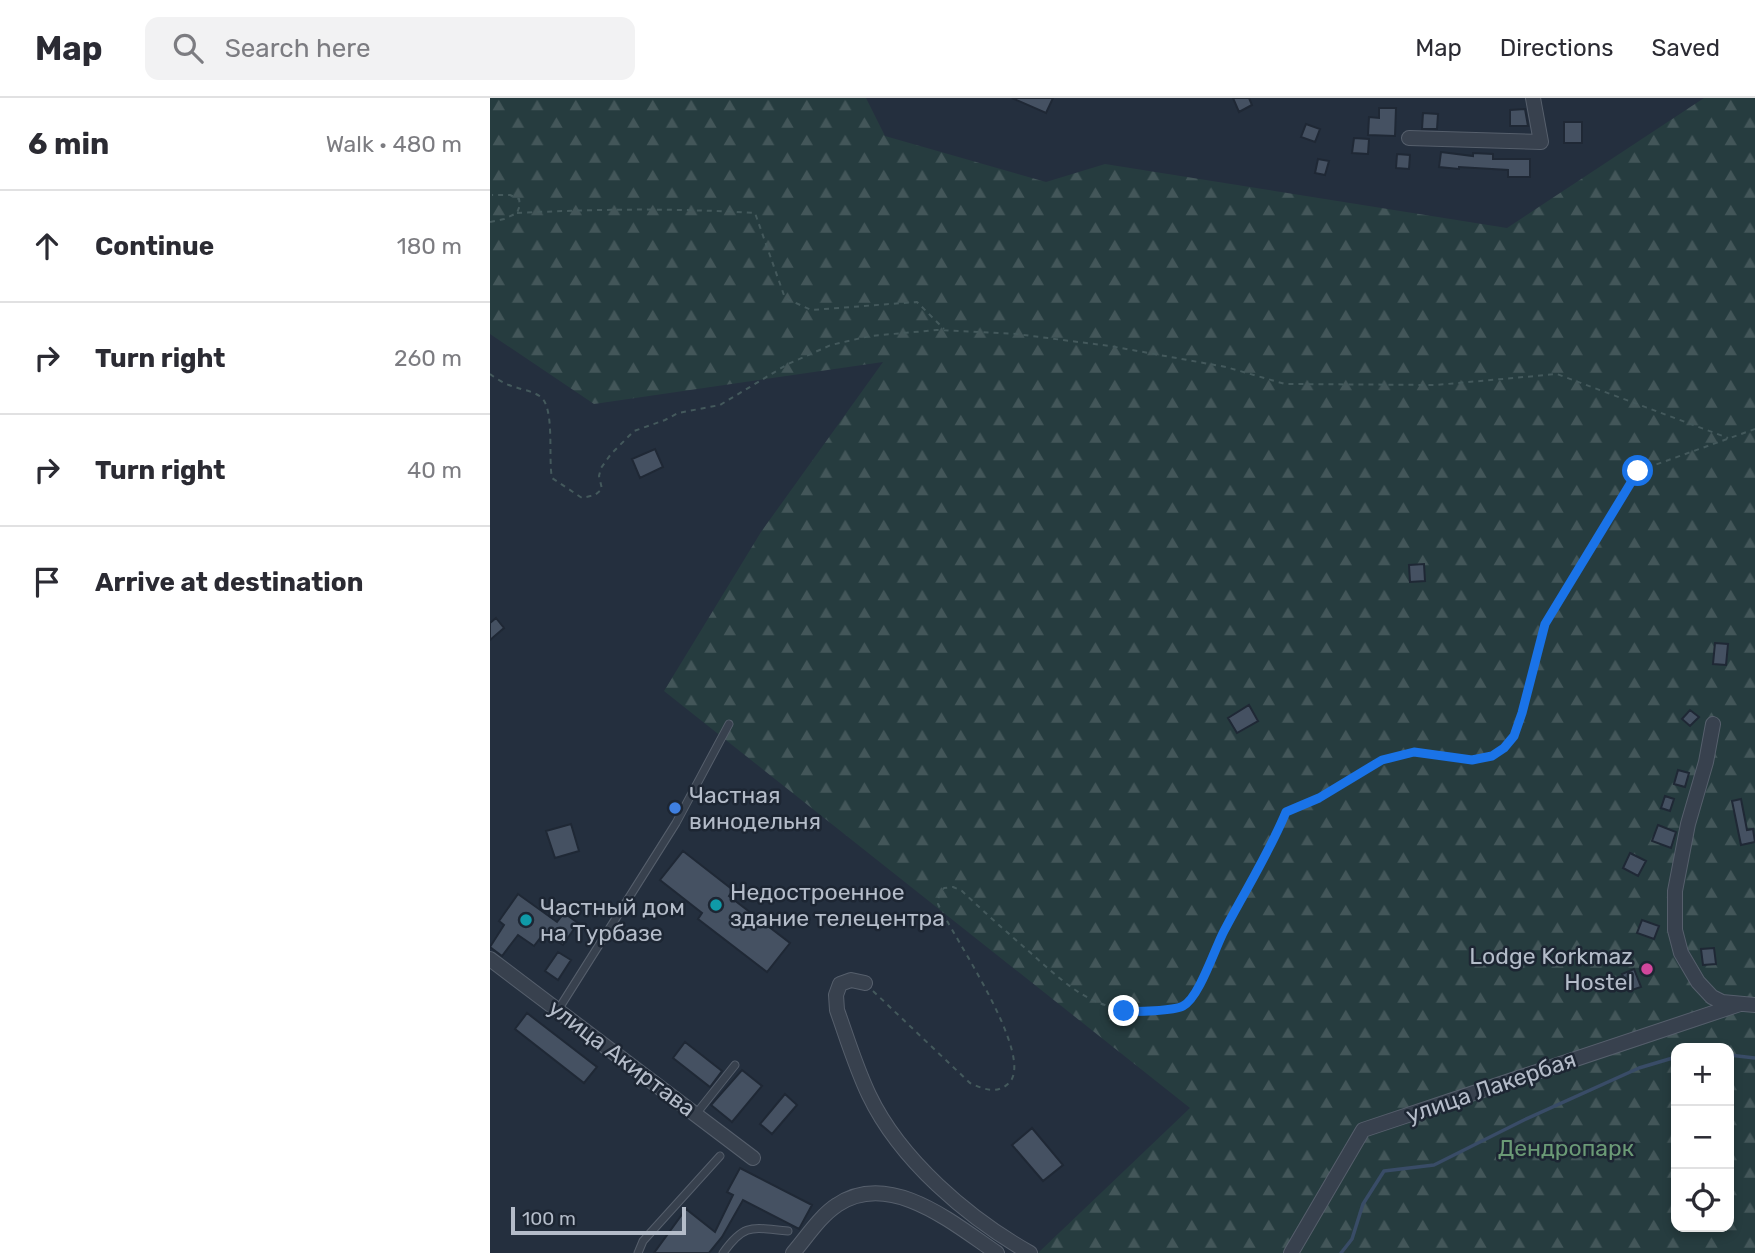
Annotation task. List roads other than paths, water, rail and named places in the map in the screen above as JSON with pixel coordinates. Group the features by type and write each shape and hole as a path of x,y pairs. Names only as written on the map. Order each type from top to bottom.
{"street":[{"path":"1409,138 1541,142 1533,98"},
{"path":"1713,724 1706,762 1688,824 1675,891 1675,930 1681,953 1698,982 1712,997 1722,1002 1748,1004"},
{"name":"улица Акиртава","path":"490,959 753,1157"},
{"path":"865,983 851,980 840,984 836,995 836,1010 869,1095 888,1128 935,1184 1004,1238 1030,1253"},
{"name":"улица Лакербая","path":"1291,1253 1363,1130 1748,1004"},
{"path":"793,1253 835,1206 850,1198 874,1194 898,1196 921,1203 997,1253"}],"lane":[{"path":"558,1010 677,822 729,724"},
{"path":"696,1114 735,1065"},
{"path":"638,1253 643,1241 720,1156"},
{"path":"723,1253 736,1235 743,1231 788,1231"}],"waterway":[{"path":"1734,1056 1755,1058"},
{"path":"1341,1253 1352,1239 1363,1204 1384,1171 1434,1165 1524,1120 1639,1068 1671,1058"}],"place":[{"name":"Частная винодельня","path":"675,808"},
{"name":"Недостроенное здание телецентра","path":"716,905"},
{"name":"Частный дом на Турбазе","path":"526,920"},
{"name":"Lodge Korkmaz Hostel","path":"1647,969"}],"park label":[{"name":"Дендропарк","path":"1566,1148"}]}
